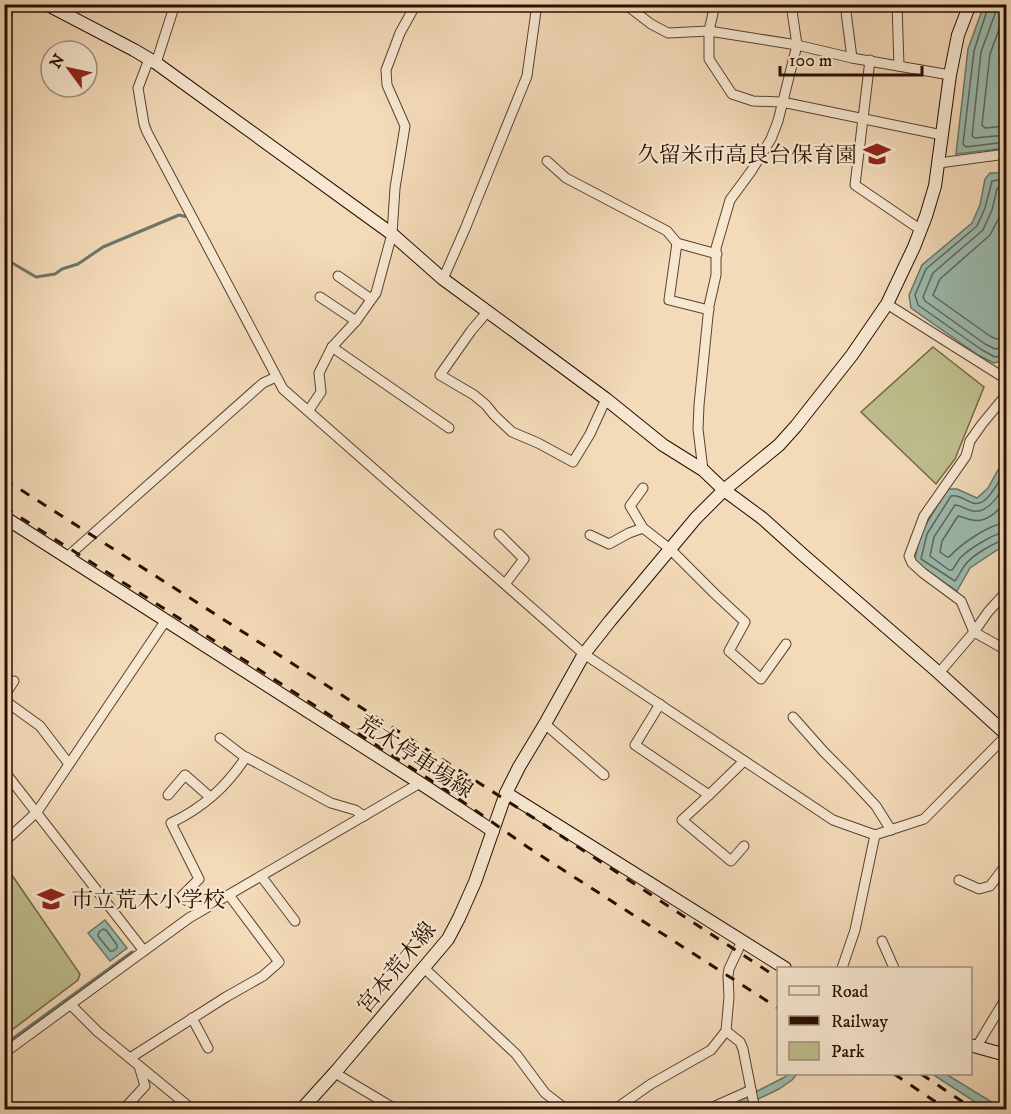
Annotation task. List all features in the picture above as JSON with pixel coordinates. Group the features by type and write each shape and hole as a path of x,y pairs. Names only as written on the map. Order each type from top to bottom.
{"street":[{"path":"4,33 9,4"},
{"path":"46,4 152,61 392,234 443,279 606,399 663,444 703,470 724,490 762,518 939,673 1006,735 924,819 876,835 833,820 584,654 283,389 144,124 138,88 152,61 175,4"},
{"path":"309,410 321,392 319,373 332,347 356,321 376,293 392,234 396,179 405,126 387,85 386,70 400,33 416,4"},
{"path":"443,279 527,76 537,4"},
{"path":"625,4 651,24 668,33 709,31 797,45 852,58 950,75"},
{"path":"715,4 709,31 709,59 732,94 753,100 782,102 942,135"},
{"path":"703,470 699,405 709,310 716,275 716,248 730,200 771,139 778,121 797,45 791,4"},
{"path":"845,4 852,58"},
{"path":"897,4 898,66"},
{"path":"506,793 584,654 696,518 724,490 779,446 852,355 886,304 921,230 935,186 957,35 970,4"},
{"path":"870,60 855,185 921,230"},
{"path":"939,163 1006,154"},
{"path":"547,161 566,178 667,231 677,243 717,254"},
{"path":"677,243 669,300 709,310"},
{"path":"338,276 371,299"},
{"path":"320,297 356,321"},
{"path":"886,304 1006,379"},
{"path":"487,312 440,375 474,395 512,432 573,462 590,434 606,399"},
{"path":"332,347 449,428"},
{"path":"67,557 263,383 276,377"},
{"path":"1006,395 976,432 970,441 966,456 924,516 909,556 912,563 923,573 961,601 975,632 1006,650"},
{"path":"643,488 630,506 643,528 670,549 745,622 729,651 761,679 786,644"},
{"name":"荒木停車場線","path":"4,518 493,831 506,793 782,967"},
{"path":"590,535 609,544 628,533 643,528"},
{"path":"499,534 524,560 506,584"},
{"path":"939,673 1006,593"},
{"path":"4,842 37,812 165,620"},
{"path":"14,681 4,698 40,726 69,764"},
{"path":"660,704 635,745 710,795"},
{"path":"793,717 876,806 891,830"},
{"path":"545,724 604,775"},
{"path":"220,738 246,758 331,803 355,810 364,816"},
{"path":"202,910 181,897 199,879 171,823 190,813 210,797 234,776 246,758"},
{"path":"744,761 682,820 731,861 744,846"},
{"path":"4,771 144,951"},
{"path":"168,795 185,775 210,797"},
{"path":"4,1053 189,918 420,783"},
{"name":"宮本荒木線","path":"301,1110 448,939 475,882 493,831"},
{"path":"843,967 855,930 876,835"},
{"path":"959,880 979,889 990,886 1006,865"},
{"path":"261,876 295,921"},
{"path":"130,1058 262,976 279,963 229,895"},
{"path":"614,1110 651,1084 711,1050 726,1031 729,969 742,941"},
{"path":"882,941 893,967"},
{"path":"424,968 516,1054 545,1093 567,1110"},
{"path":"1006,998 974,1046 1006,1055"},
{"path":"71,1005 98,1032 193,1110"},
{"path":"192,1018 208,1048"},
{"path":"726,1031 740,1042 743,1049 755,1110"},
{"path":"123,1110 145,1086 139,1066"},
{"path":"335,1073 397,1110"},
{"path":"706,1110 751,1090"}],"green space":[{"path":"933,347 984,387 955,459 936,484 861,412"},
{"path":"5,865 80,974 78,980 5,1033"}],"water":[{"path":"984,5 1006,5 1006,148 956,154 968,49"},
{"path":"990,173 1006,173 1006,360 994,363 978,355 911,308 909,295 922,265 972,223 980,205 985,179"},
{"path":"1006,464 1006,544 970,568 957,591 914,562 921,532 948,489 957,489 977,498 988,488 998,470"},
{"path":"105,920 127,948 110,961 88,933"},
{"path":"788,1075 796,1075 779,1089 737,1109 720,1110"},
{"path":"934,1075 948,1075 1003,1109 986,1109"}],"waterway":[{"path":"4,263 9,261 36,277 55,274 78,264 103,247 179,215 188,217"},
{"path":"4,1045 132,952"}],"railway":[{"path":"4,479 540,822 777,977"},
{"path":"4,507 449,792 529,848 777,1007"},
{"path":"896,1075 948,1110"},
{"path":"922,1075 975,1110"}],"place":[{"name":"久留米市高良台保育園","path":"877,154"},
{"name":"市立荒木小学校","path":"51,899"}]}
